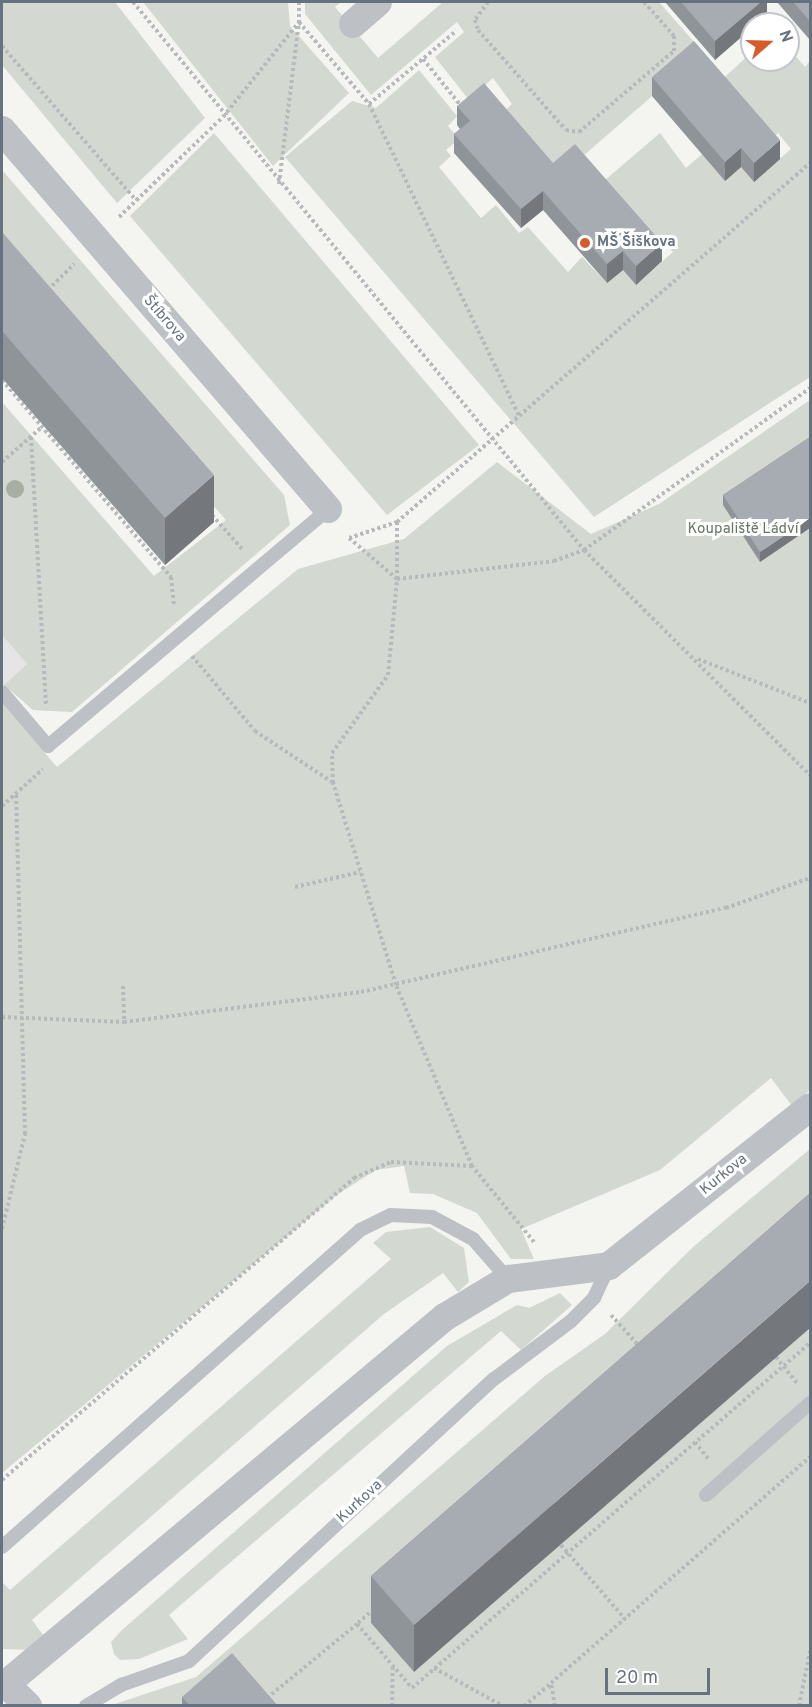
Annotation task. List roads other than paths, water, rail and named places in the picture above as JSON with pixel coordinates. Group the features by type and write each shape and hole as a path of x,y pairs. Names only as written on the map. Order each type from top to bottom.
{"street":[{"path":"353,24 378,2"},
{"name":"Štíbrova","path":"2,130 327,509"},
{"name":"Kurkova","path":"609,1266 810,1107"},
{"path":"28,1706 3,1683 445,1317 508,1279 609,1266"}],"lane":[{"path":"2,692 48,746 327,509"},
{"path":"2,1547 360,1230 391,1215 432,1217 473,1239 508,1279"},
{"name":"Kurkova","path":"86,1706 121,1685 189,1661 494,1379 570,1322 594,1298 609,1266"},
{"path":"706,1495 807,1397"}],"place":[{"name":"MŠ Šiškova","path":"585,243"}],"park label":[{"name":"Koupaliště Ládví","path":"743,530"}]}
